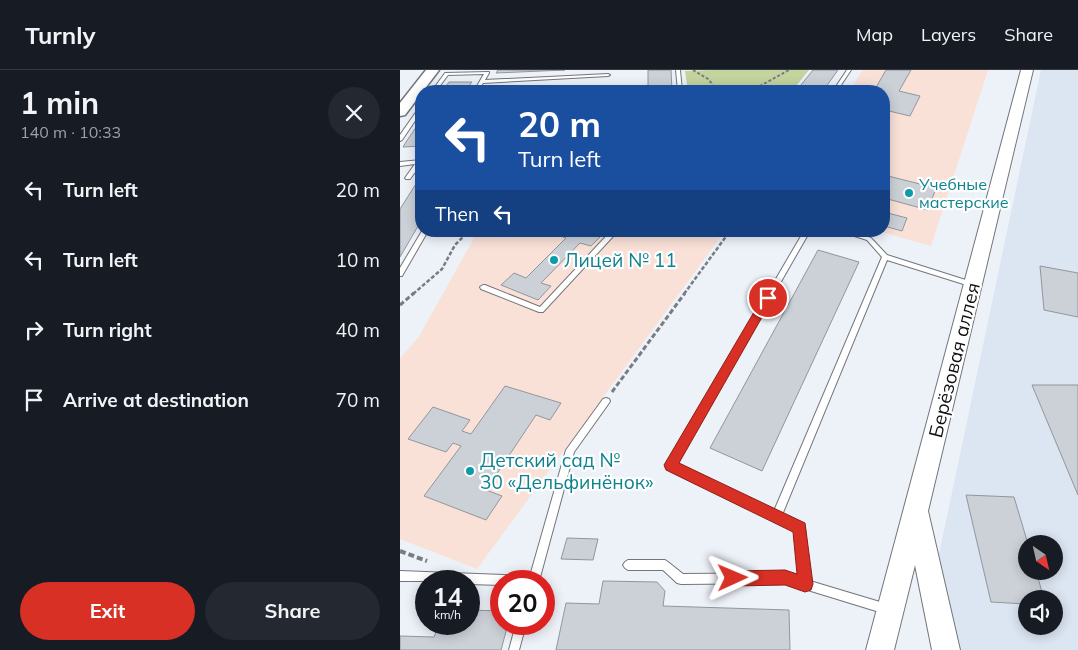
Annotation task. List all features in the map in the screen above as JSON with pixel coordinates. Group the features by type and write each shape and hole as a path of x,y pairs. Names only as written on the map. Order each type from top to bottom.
{"main road":[{"path":"400,90 435,72"},
{"path":"424,85 435,72"},
{"path":"400,112 415,95"}],"street":[{"name":"Берёзовая аллея","path":"946,650 916,512 1027,70"},
{"path":"880,650 916,512"}],"lane":[{"path":"678,70 679,85"},
{"path":"839,85 849,70"},
{"path":"434,85 435,72 487,73 479,85"},
{"path":"481,82 608,75"},
{"path":"400,139 415,118"},
{"path":"400,164 415,162"},
{"path":"408,178 415,169"},
{"path":"400,274 422,237"},
{"path":"483,287 540,310 609,237"},
{"path":"803,237 670,465 800,528 805,584"},
{"path":"862,237 869,239 885,257 973,285"},
{"path":"776,517 885,257"},
{"path":"537,570 570,450 606,401"},
{"path":"628,565 665,565 681,579 785,578 890,611"},
{"path":"400,576 490,579"},
{"path":"514,650 518,635"}],"path":[{"path":"693,70 708,79 713,85"},
{"path":"762,85 789,70"},
{"path":"400,306 442,269 455,245 463,237"},
{"path":"606,401 726,237"}],"shaded area":[{"path":"863,70 988,70 931,246 890,234 890,85 853,85"},
{"path":"1041,70 1078,70 1078,650 960,650 938,559"},
{"path":"475,237 721,237 477,569 400,539 400,358 418,338"}],"green space":[{"path":"809,70 797,85 687,85 685,71"}],"building":[{"path":"498,70 565,70 496,73"},
{"path":"648,70 671,70 672,85 648,85"},
{"path":"813,70 838,70 827,85 801,85"},
{"path":"886,70 911,70 899,91 920,96 910,116 890,111 890,85 877,85"},
{"path":"449,82 472,82 470,85 447,85"},
{"path":"415,129 415,146 403,147"},
{"name":"Учебные мастерские","path":"890,176 936,188 928,210 890,200"},
{"path":"415,185 415,231 400,257 400,209"},
{"path":"890,214 907,218 902,231 890,228"},
{"name":"Лицей № 11","path":"563,237 600,237 591,246 580,243 541,283 551,286 538,300 501,285 514,273 526,278 566,238"},
{"path":"818,250 859,262 762,471 710,448"},
{"path":"1040,266 1078,273 1078,317 1044,310"},
{"path":"1032,385 1078,385 1078,495"},
{"name":"Детский сад № 30 «Дельфинёнок»","path":"505,386 561,403 550,420 536,415 486,490 502,496 486,520 424,496 461,446 453,443 446,452 408,439 433,407 470,420 462,431 471,434"},
{"path":"966,495 1014,497 1025,535 1018,535 1018,580 1039,580 1041,590 1018,590 1018,604 991,602"},
{"path":"567,538 598,539 593,560 561,559"},
{"path":"603,581 657,582 665,591 663,606 789,610 790,650 556,650 566,603 599,604"},
{"path":"480,610 490,611 490,635 505,635 501,650 400,650 400,636 434,637 435,635 480,635"}],"place":[{"name":"Учебные мастерские","path":"909,193"},
{"name":"Лицей № 11","path":"554,260"},
{"name":"Детский сад № 30 «Дельфинёнок»","path":"470,471"}],"route":[{"path":"733,578 785,578 805,584 800,528 670,465 768,298"}]}
